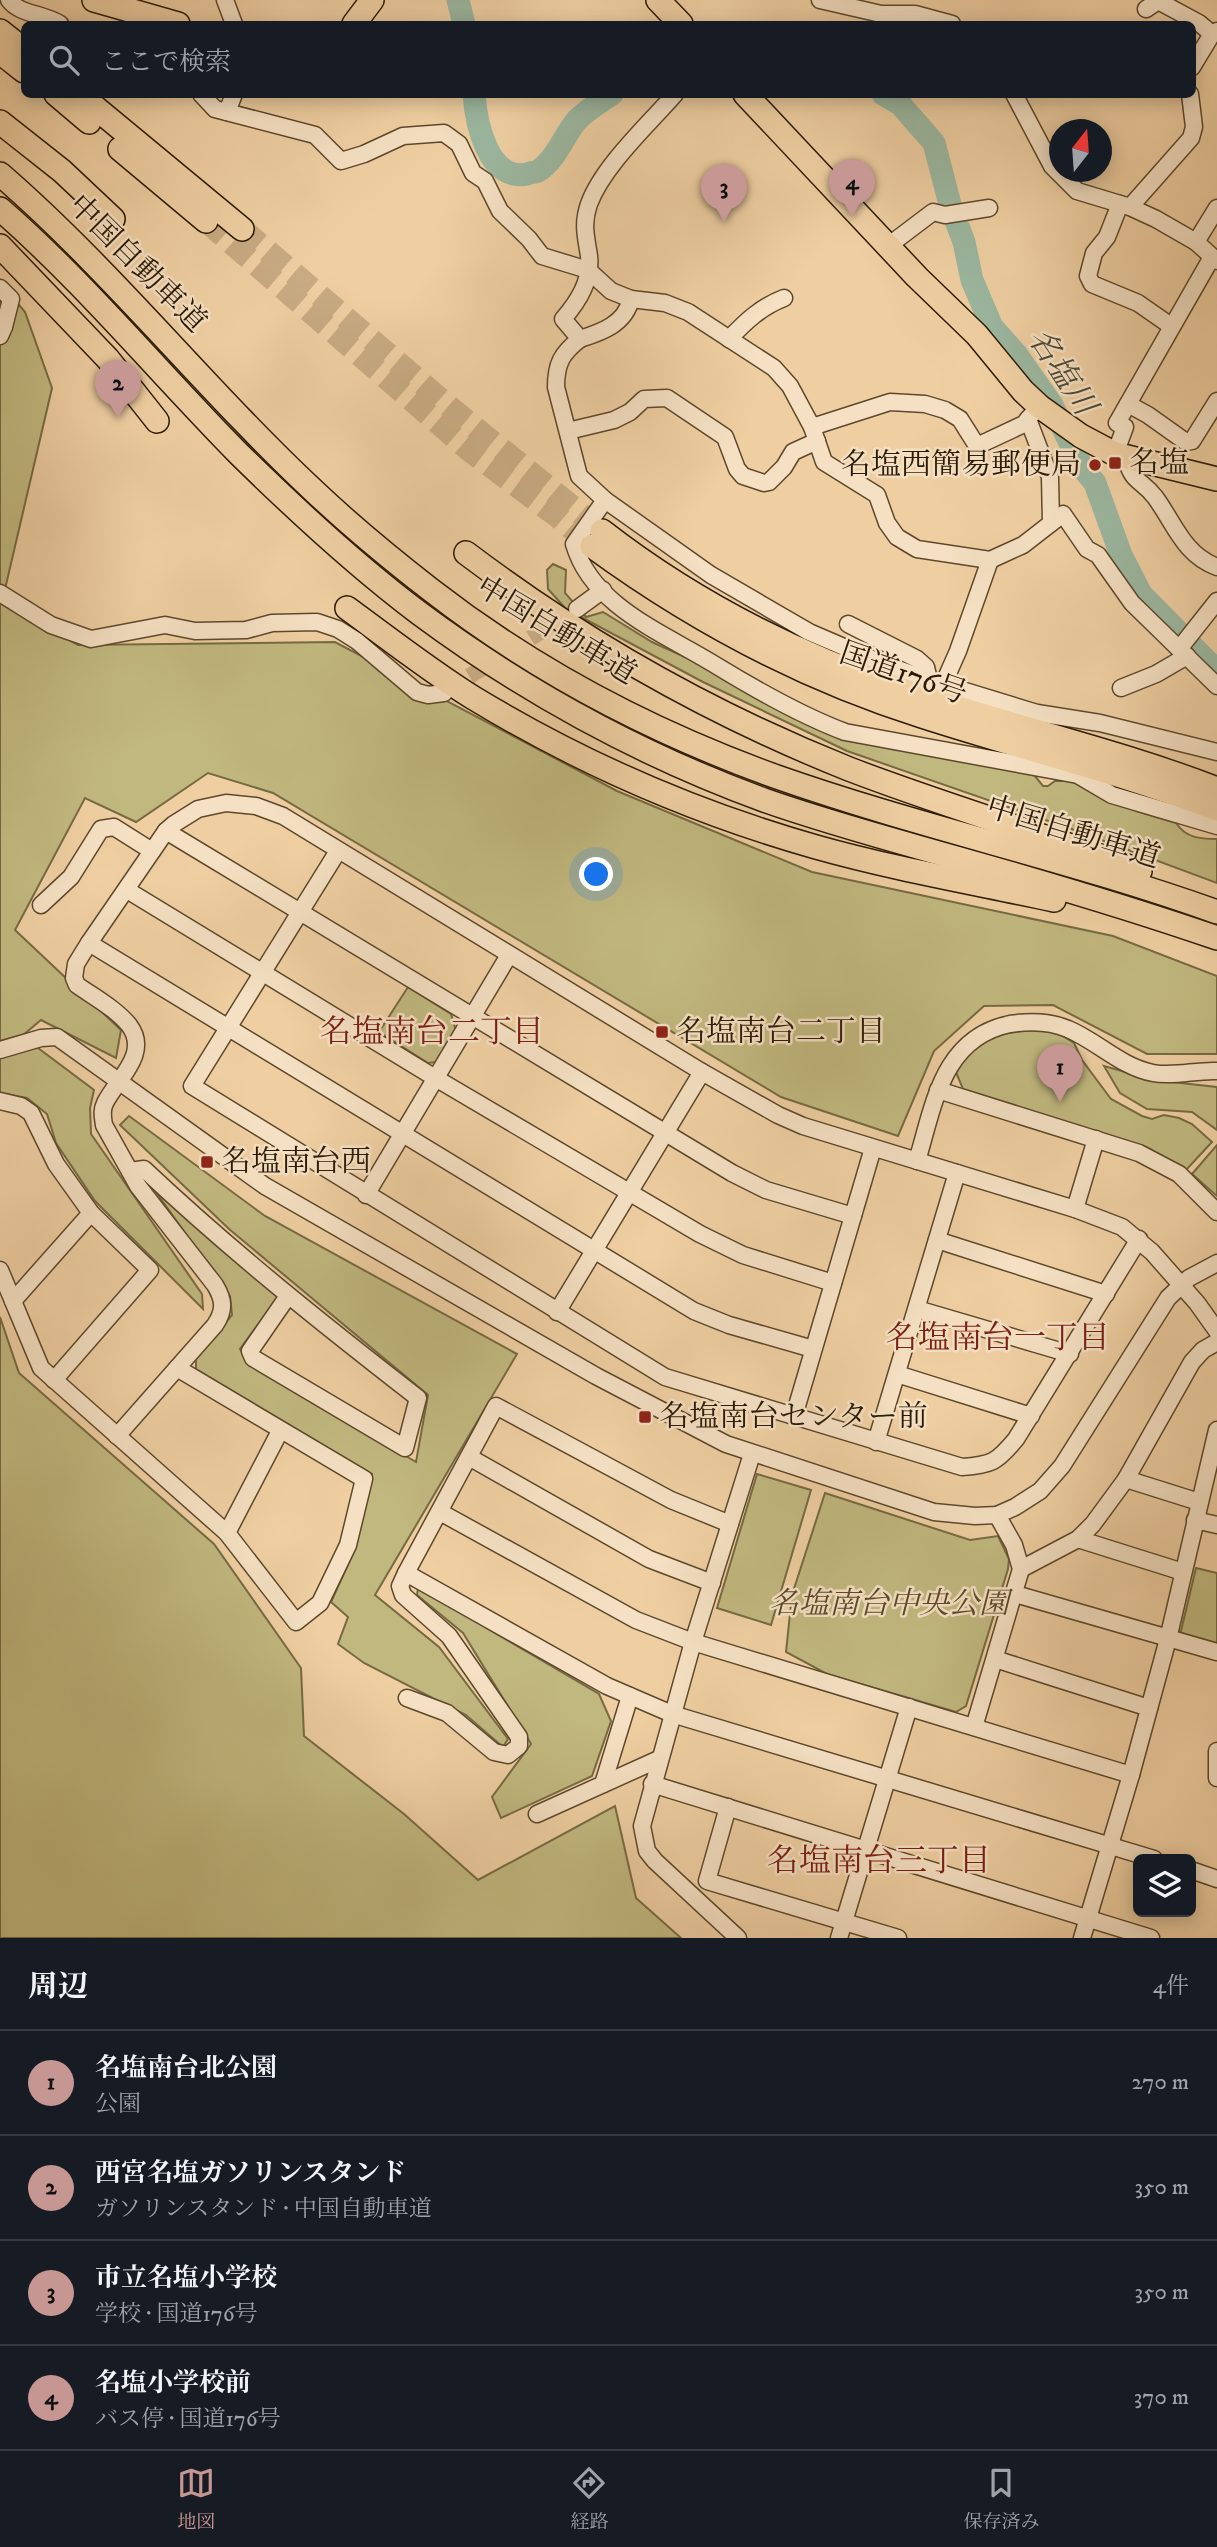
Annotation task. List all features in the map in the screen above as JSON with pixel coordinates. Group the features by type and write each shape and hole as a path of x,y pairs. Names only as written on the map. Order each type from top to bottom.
{"highway":[{"path":"94,0 168,21"},
{"path":"356,21 372,0"},
{"path":"658,0 678,21"},
{"path":"0,31 21,48"},
{"path":"0,52 21,69"},
{"path":"60,98 206,221"},
{"path":"84,98 242,229"},
{"path":"749,98 888,246 977,335 1023,391 1034,412 1120,456 1217,479"},
{"path":"0,122 62,171 113,219"},
{"name":"中国自動車道","path":"0,174 84,253 313,490 433,592 555,673 618,708 694,744 775,776 861,804 1150,888 1217,912"},
{"name":"中国自動車道","path":"0,209 106,312 238,453 352,559 437,626 544,696 608,731 763,800 1133,909 1217,939"},
{"path":"0,246 108,359 157,421"},
{"name":"国道176号","path":"1217,789 1142,762 903,691 828,663 732,617 643,563 597,539 633,576 725,632 824,680 921,716 1111,771 1217,809"},
{"path":"466,553 547,612 619,658 782,740 849,769 1085,850 1217,902"},
{"path":"347,608 472,697 608,769 677,799 829,850 896,867 1141,919 1217,939"}],"street":[{"path":"9,0 16,9 48,16 56,21"},
{"path":"225,0 233,21"},
{"path":"820,0 881,14 915,14 941,21"},
{"path":"1146,9 1158,1 1195,21"},
{"path":"1196,21 1214,33 1196,62"},
{"path":"205,98 215,108 315,135 341,161 403,136 444,133 459,144 473,173 485,181 500,211 542,256 588,270 611,291 631,299 665,303 688,312 774,368 790,386 814,434 824,463 877,495 887,523 897,537 917,549 990,560 1023,545 1063,514 1087,549 1098,555 1132,603 1217,686"},
{"path":"227,111 232,98"},
{"path":"580,339 563,318 575,305 585,285 589,259 583,230 589,205 600,180 672,98"},
{"path":"1016,98 1052,166 1077,191 1156,219 1196,242 1214,259 1171,326 1117,423 1125,428 1120,456 1130,474 1152,494 1192,553 1217,567"},
{"path":"1171,326 1138,303 1092,284 1088,276 1094,253 1125,206 1191,138 1194,127 1190,98"},
{"path":"888,246 933,212 945,215 989,208"},
{"path":"1196,242 1217,208"},
{"path":"0,288 10,299 0,336"},
{"path":"729,339 767,305 784,298"},
{"path":"631,299 626,315 617,323 580,339 562,353 556,372 556,387 579,476 605,500 711,575 808,632 881,663 936,683 1037,713 1100,723 1217,752"},
{"path":"568,431 614,420 630,412 644,399 667,398 725,437 737,470 743,476 764,483 769,482 784,467 793,452 814,434 890,402 925,404 945,410 960,419 976,446 1024,424 1034,412"},
{"path":"1128,404 1186,442 1192,441 1217,401"},
{"path":"1034,412 1050,477 1051,523"},
{"path":"605,500 573,544 582,567 603,590 655,631 718,666 735,679 811,719 845,732 1078,775 1112,795 1217,826"},
{"path":"936,683 958,651 990,560"},
{"path":"578,609 603,590"},
{"path":"0,593 51,625 90,639 165,625 195,631 246,630 272,623 317,622 338,629 358,641 417,692 428,695 444,693"},
{"path":"1121,688 1156,674 1183,653 1217,601"},
{"path":"848,624 917,659 936,683"},
{"path":"117,1436 222,1314 221,1294 138,1186 104,1125 102,1114 105,1103 131,1067 134,1038 128,1024 77,985 74,978 76,964 166,831 198,809 217,803 235,802 274,812 702,1072 778,1115 803,1126 1111,1222 1139,1239 1181,1285 1217,1331"},
{"path":"41,905 71,877 101,829 114,827 152,851"},
{"path":"166,831 732,1173 766,1189 853,1216"},
{"path":"338,851 192,1086 665,1377 961,1467 980,1466 1000,1459 1031,1416 1139,1239"},
{"path":"127,890 262,974 700,1234 743,1255 833,1283"},
{"path":"89,943 694,1311 729,1325 813,1349"},
{"path":"366,1195 509,955"},
{"path":"917,1161 938,1090 949,1066 961,1049 998,1027 1026,1022 1053,1024 1066,1028 1132,1066 1155,1074 1217,1071"},
{"path":"0,1050 41,1038 57,1037 265,1186 596,1376 726,1444 934,1512 997,1515 1027,1500 1055,1476 1160,1308 1181,1285 1217,1263"},
{"path":"556,1312 702,1072"},
{"path":"938,1090 1139,1153 1192,1184 1217,1212"},
{"path":"0,1101 21,1106 31,1113 56,1164 91,1213 150,1270 54,1380"},
{"path":"1075,1209 1096,1139"},
{"path":"794,1416 873,1148"},
{"path":"130,1171 144,1169 288,1296 418,1398 405,1448 253,1357 250,1351 288,1296"},
{"path":"876,1442 957,1173"},
{"path":"13,1301 91,1213"},
{"path":"937,1240 1106,1294"},
{"path":"0,1270 41,1368 227,1533 296,1622 320,1603 348,1545 364,1479 177,1368"},
{"path":"917,1309 1070,1354"},
{"path":"1021,1569 1078,1539 1093,1524 1126,1479 1192,1363 1203,1350 1217,1342"},
{"path":"897,1374 1031,1416"},
{"path":"407,1698 447,1713 494,1752 508,1755 519,1746 519,1737 464,1654 449,1636 403,1595 400,1586 496,1406 671,1500 730,1524"},
{"path":"1082,1938 1111,1846 1168,1639 1217,1430"},
{"path":"227,1533 280,1431"},
{"path":"738,1938 654,1861 647,1851 642,1826 693,1642 752,1454"},
{"path":"469,1457 649,1559 712,1583"},
{"path":"1126,1479 1199,1502"},
{"path":"440,1512 636,1620 693,1642 1131,1775"},
{"path":"974,1727 1021,1569 1014,1545 997,1515"},
{"path":"1195,1520 1217,1525"},
{"path":"1078,1539 1183,1572"},
{"path":"405,1573 607,1686 672,1714 1137,1854"},
{"path":"1015,1594 1217,1652"},
{"path":"995,1659 1149,1708"},
{"path":"603,1784 630,1696"},
{"path":"839,1938 909,1707"},
{"path":"1217,1751 1217,1778"},
{"path":"537,1814 659,1759"},
{"path":"652,1783 1151,1938"},
{"path":"728,1807 707,1881 898,1938"},
{"path":"1196,1872 1217,1879"}],"green space":[{"path":"0,282 25,312 52,388 2,602 78,645 335,642 617,791 812,872 1113,936 1217,976 1217,1054 1147,1054 1053,1005 984,1006 934,1051 898,1136 781,1097 273,793 208,773 136,822 85,798 15,930 121,1030 116,1058 41,1020 22,1036 94,1090 90,1108 91,1134 202,1294 203,1309 95,1201 56,1143 47,1114 27,1098 0,1093"},
{"path":"553,564 566,570 565,593 586,617 603,612 652,642 707,667 827,732 1030,770 1043,786 1055,781 1071,781 1136,811 1176,823 1189,835 1217,839 1217,883 847,751 703,682 566,609 548,589 547,570"},
{"path":"408,987 451,1014 456,1031 436,1062 428,1063 379,1032"},
{"path":"1038,1030 1058,1033 1074,1043 1082,1060 1111,1099 1152,1119 1164,1115 1179,1118 1192,1124 1212,1142 1186,1170 1150,1149 963,1089 955,1070 971,1050 1001,1034"},
{"path":"1104,1066 1154,1080 1217,1087 1217,1130 1192,1112 1147,1109 1120,1093"},
{"path":"129,1116 265,1216 517,1354 375,1595 439,1647 508,1739 503,1747 466,1715 364,1663 338,1644 348,1617 331,1602 356,1547 372,1474 196,1369 196,1359 232,1315 230,1296 151,1185 278,1297 240,1349 250,1364 416,1462 428,1395 229,1229 120,1125"},
{"path":"1217,1145 1217,1196 1192,1174"},
{"path":"0,1317 19,1373 214,1544 301,1668 304,1736 404,1814 478,1880 615,1806 636,1898 681,1938 0,1938"},
{"path":"757,1474 811,1490 771,1625 717,1608"},
{"name":"名塩南台中央公園","path":"825,1493 970,1540 998,1536 1009,1559 1008,1569 966,1706 956,1712 827,1674 786,1652 792,1595"},
{"path":"1196,1568 1217,1573 1217,1644 1180,1635"},
{"path":"418,1588 599,1694 611,1721 592,1776 501,1818 492,1797 531,1744 463,1633 417,1595"}],"waterway":[{"name":"名塩川","path":"458,0 463,21"},
{"name":"名塩川","path":"475,98 481,134 487,148 503,169 514,174 536,172 544,166 577,120 606,98"},
{"name":"名塩川","path":"890,98 900,104 934,143 951,208 964,242 972,280 992,327 1017,355 1052,405 1081,466 1095,483 1121,555 1141,594 1217,671"}],"tunnel":[{"path":"206,221 469,450 557,516 592,546"},
{"path":"242,229 452,409 602,531"},
{"path":"449,689 566,616"}],"place":[{"name":"名塩小学校前","path":"852,217"},
{"name":"市立名塩小学校","path":"724,222"},
{"name":"西宮名塩ガソリンスタンド","path":"118,418"},
{"name":"名塩","path":"1115,463"},
{"name":"名塩西簡易郵便局","path":"1095,465"},
{"name":"名塩南台二丁目","path":"662,1032"},
{"name":"名塩南台北公園","path":"1060,1102"},
{"name":"名塩南台西","path":"207,1162"},
{"name":"名塩南台センター前","path":"645,1417"}],"district":[{"name":"名塩南台二丁目","path":"432,1033"},
{"name":"名塩南台一丁目","path":"998,1339"},
{"name":"名塩南台三丁目","path":"879,1862"}]}
